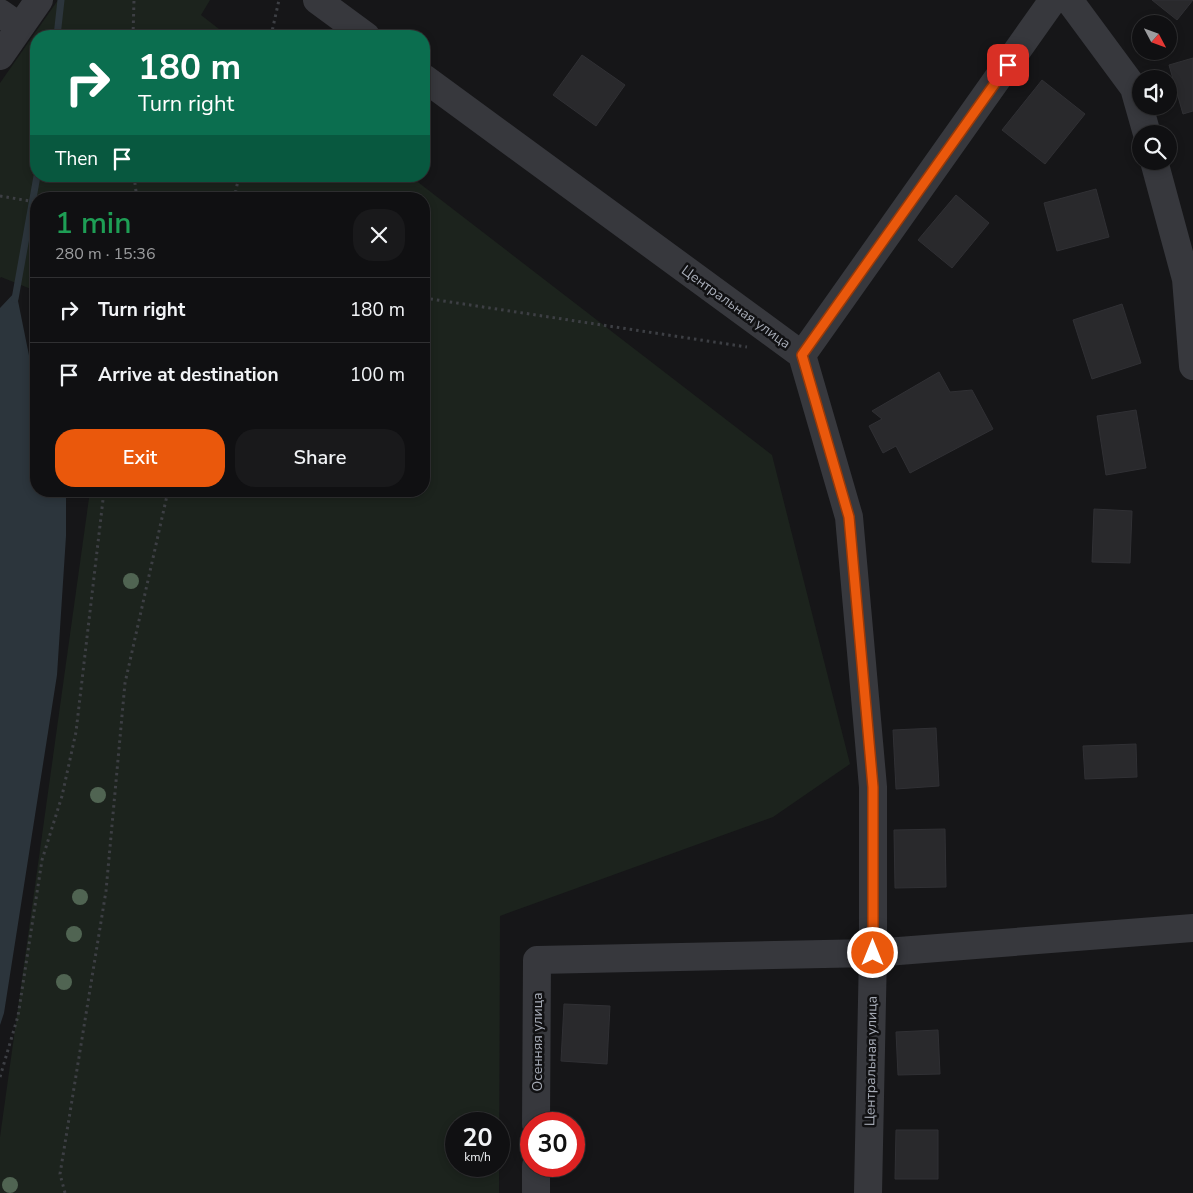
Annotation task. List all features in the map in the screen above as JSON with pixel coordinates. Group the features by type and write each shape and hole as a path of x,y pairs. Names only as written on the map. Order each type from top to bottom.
{"street":[{"path":"0,56 10,20 39,0"},
{"path":"317,0 358,30"},
{"path":"802,355 1053,0"},
{"path":"1069,0 1134,88 1144,125"},
{"name":"Центральная улица","path":"430,82 802,355 849,517 873,787 873,953 868,1193"},
{"path":"1156,170 1186,279 1193,366"},
{"path":"873,953 1193,928"},
{"name":"Осенняя улица","path":"536,1112 537,960 873,953"},
{"path":"536,1177 536,1193"}],"path":[{"path":"133,30 134,0"},
{"path":"272,30 279,0"},
{"path":"0,196 30,201"},
{"path":"430,299 753,348"},
{"path":"0,1077 18,1016 42,860 62,796 76,732 103,497"},
{"path":"65,1193 60,1174 106,891 125,683 167,497"}],"shaded area":[{"path":"58,0 210,0 201,15 220,30 37,30"},
{"path":"30,40 30,182 418,182 772,455 850,764 773,817 500,916 499,1112 445,1112 445,1177 499,1177 499,1193 0,1193 0,1137 89,497 430,497 430,192 30,192 30,289 1,277 0,83"},
{"path":"16,291 30,360 30,497 66,497 66,536 57,675 4,1013 0,1025 0,308"}],"building":[{"path":"1152,0 1193,0 1178,19 1178,15 1171,15"},
{"path":"582,55 625,85 596,126 553,95"},
{"path":"1193,58 1193,111 1183,114 1177,93 1177,70 1170,70 1169,65"},
{"path":"1042,80 1085,114 1045,164 1002,130"},
{"path":"1096,189 1109,237 1057,251 1044,203"},
{"path":"956,195 989,223 952,268 918,240"},
{"path":"1122,304 1141,363 1092,379 1073,320"},
{"path":"939,372 950,392 972,390 993,429 910,473 896,446 883,453 869,426 882,419 872,411"},
{"path":"1136,410 1146,468 1106,475 1097,416"},
{"path":"1094,509 1132,511 1130,563 1092,562"},
{"path":"936,728 939,786 896,789 893,730"},
{"path":"1136,744 1137,777 1085,779 1083,746"},
{"path":"945,829 946,887 895,888 894,830"},
{"path":"564,1004 610,1006 607,1064 561,1061"},
{"path":"938,1030 940,1074 898,1075 896,1032"},
{"path":"896,1130 938,1130 938,1179 895,1179"}],"waterway":[{"path":"58,30 61,0"},
{"path":"34,192 36,182"},
{"path":"15,299 30,215"}],"route":[{"path":"873,953 873,787 849,517 802,355 1008,65"}]}
